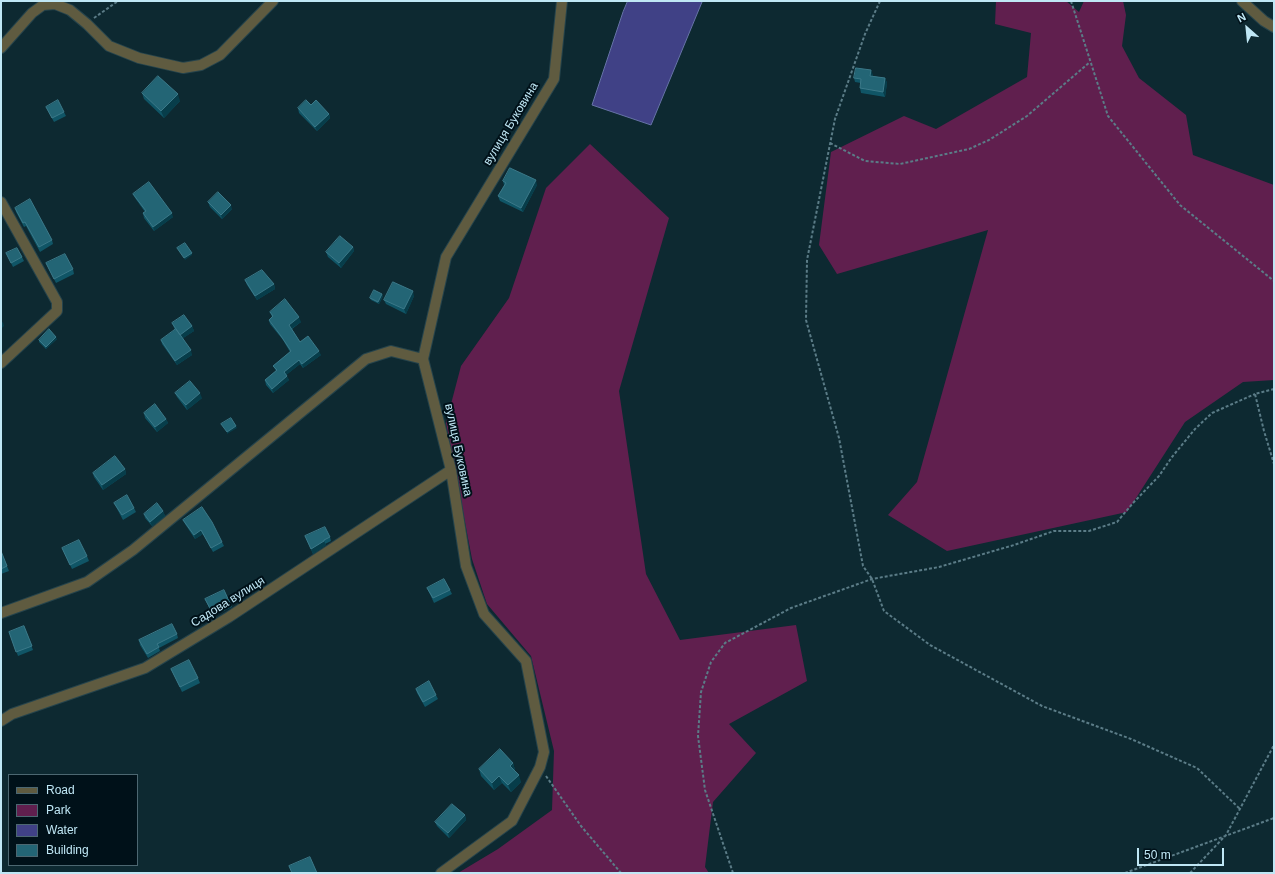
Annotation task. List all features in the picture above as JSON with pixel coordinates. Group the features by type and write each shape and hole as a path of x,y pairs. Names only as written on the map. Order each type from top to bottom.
{"street":[{"path":"1,48 32,13 43,5 55,4 70,10 87,24 109,46 140,58 183,68 201,65 220,55 273,1"},
{"name":"вулиця Буковина","path":"441,873 512,821 540,767 544,752 526,661 484,614 466,566 451,470 424,359 446,256 554,79 562,1"},
{"path":"1242,1 1264,21 1274,27"},
{"path":"1,202 57,302 57,312 1,363"},
{"path":"1,613 87,582 133,550 366,360 391,351 424,359"},
{"name":"Садова вулиця","path":"1,721 12,714 144,668 229,617 451,470"}],"path":[{"path":"87,24 118,1"},
{"path":"880,1 865,34 835,119 807,260 806,320 839,438 863,566 872,579 884,610 930,645 1042,706 1131,739 1197,768 1240,809"},
{"path":"1071,1 1108,116 1180,205 1274,281"},
{"path":"830,143 865,162 900,164 969,149 989,140 1027,116 1090,62"},
{"path":"733,873 706,790 698,736 700,692 711,662 725,643 791,608 872,579 939,568 1054,531 1089,531 1117,522 1159,476 1172,457 1195,429 1212,413 1255,394 1274,389"},
{"path":"1255,394 1274,464"},
{"path":"1190,873 1226,835 1274,745"},
{"path":"540,767 581,826 621,873"},
{"path":"1125,873 1274,818"}],"green space":[{"path":"996,1 1066,1 1079,12 1084,1 1123,1 1126,15 1122,46 1139,78 1186,115 1193,155 1274,185 1274,380 1243,382 1185,422 1127,512 947,551 888,515 917,482 988,230 837,274 819,245 831,152 904,116 936,129 1027,77 1031,33 995,24"},
{"path":"590,144 669,218 619,391 646,574 680,640 796,625 807,681 729,724 756,753 713,802 705,867 709,873 458,873 498,849 552,810 554,751 531,656 487,604 472,559 446,423 461,366 509,298 546,188"}],"water":[{"path":"628,1 702,2 651,125 592,105"}],"building":[{"path":"856,68 871,70 870,76 885,78 883,92 860,88 861,79 854,78"},
{"path":"158,76 178,94 161,111 142,93"},
{"path":"58,100 64,112 52,118 46,107"},
{"path":"306,100 311,105 316,100 329,114 315,127 298,108"},
{"path":"510,168 536,180 521,208 498,196 506,183 503,181"},
{"path":"149,182 172,213 153,227 143,213 146,211 133,194"},
{"path":"218,192 231,205 221,215 208,202"},
{"path":"30,199 52,240 39,247 15,208"},
{"path":"340,236 353,247 339,263 326,252"},
{"path":"185,243 192,253 184,258 177,248"},
{"path":"17,248 22,257 11,263 6,253"},
{"path":"65,254 73,269 54,279 46,263"},
{"path":"262,270 274,284 255,296 245,280"},
{"path":"393,282 413,291 404,309 384,300"},
{"path":"374,290 382,294 378,302 370,298"},
{"path":"285,299 299,317 289,325 300,342 308,336 319,351 302,364 299,360 284,372 287,376 272,389 265,380 277,370 273,366 291,351 269,320 273,316 270,312"},
{"path":"184,315 192,326 180,335 172,323"},
{"path":"49,329 56,337 46,347 39,340"},
{"path":"176,329 191,350 175,361 161,340"},
{"path":"190,381 200,393 186,405 175,393"},
{"path":"155,404 166,419 155,427 144,413"},
{"path":"231,418 236,426 227,432 221,424"},
{"path":"115,456 125,469 102,485 93,473"},
{"path":"127,495 134,508 122,515 114,503"},
{"path":"157,503 163,511 150,522 144,514"},
{"path":"202,507 212,522 222,542 211,548 201,530 194,535 183,520"},
{"path":"325,527 330,537 311,549 305,536"},
{"path":"79,540 87,556 70,565 62,548"},
{"path":"1,551 7,566 1,569"},
{"path":"444,579 450,590 433,598 427,588"},
{"path":"224,590 230,603 212,612 205,599"},
{"path":"172,624 177,634 157,644 159,647 147,654 139,640"},
{"path":"24,626 32,646 16,652 9,632"},
{"path":"189,660 198,678 180,687 171,669"},
{"path":"429,681 436,695 423,702 416,689"},
{"path":"500,749 513,763 510,766 519,775 508,785 499,776 492,783 479,769"},
{"path":"452,804 465,815 448,833 435,822"},
{"path":"310,857 317,873 292,873 289,866"}]}
